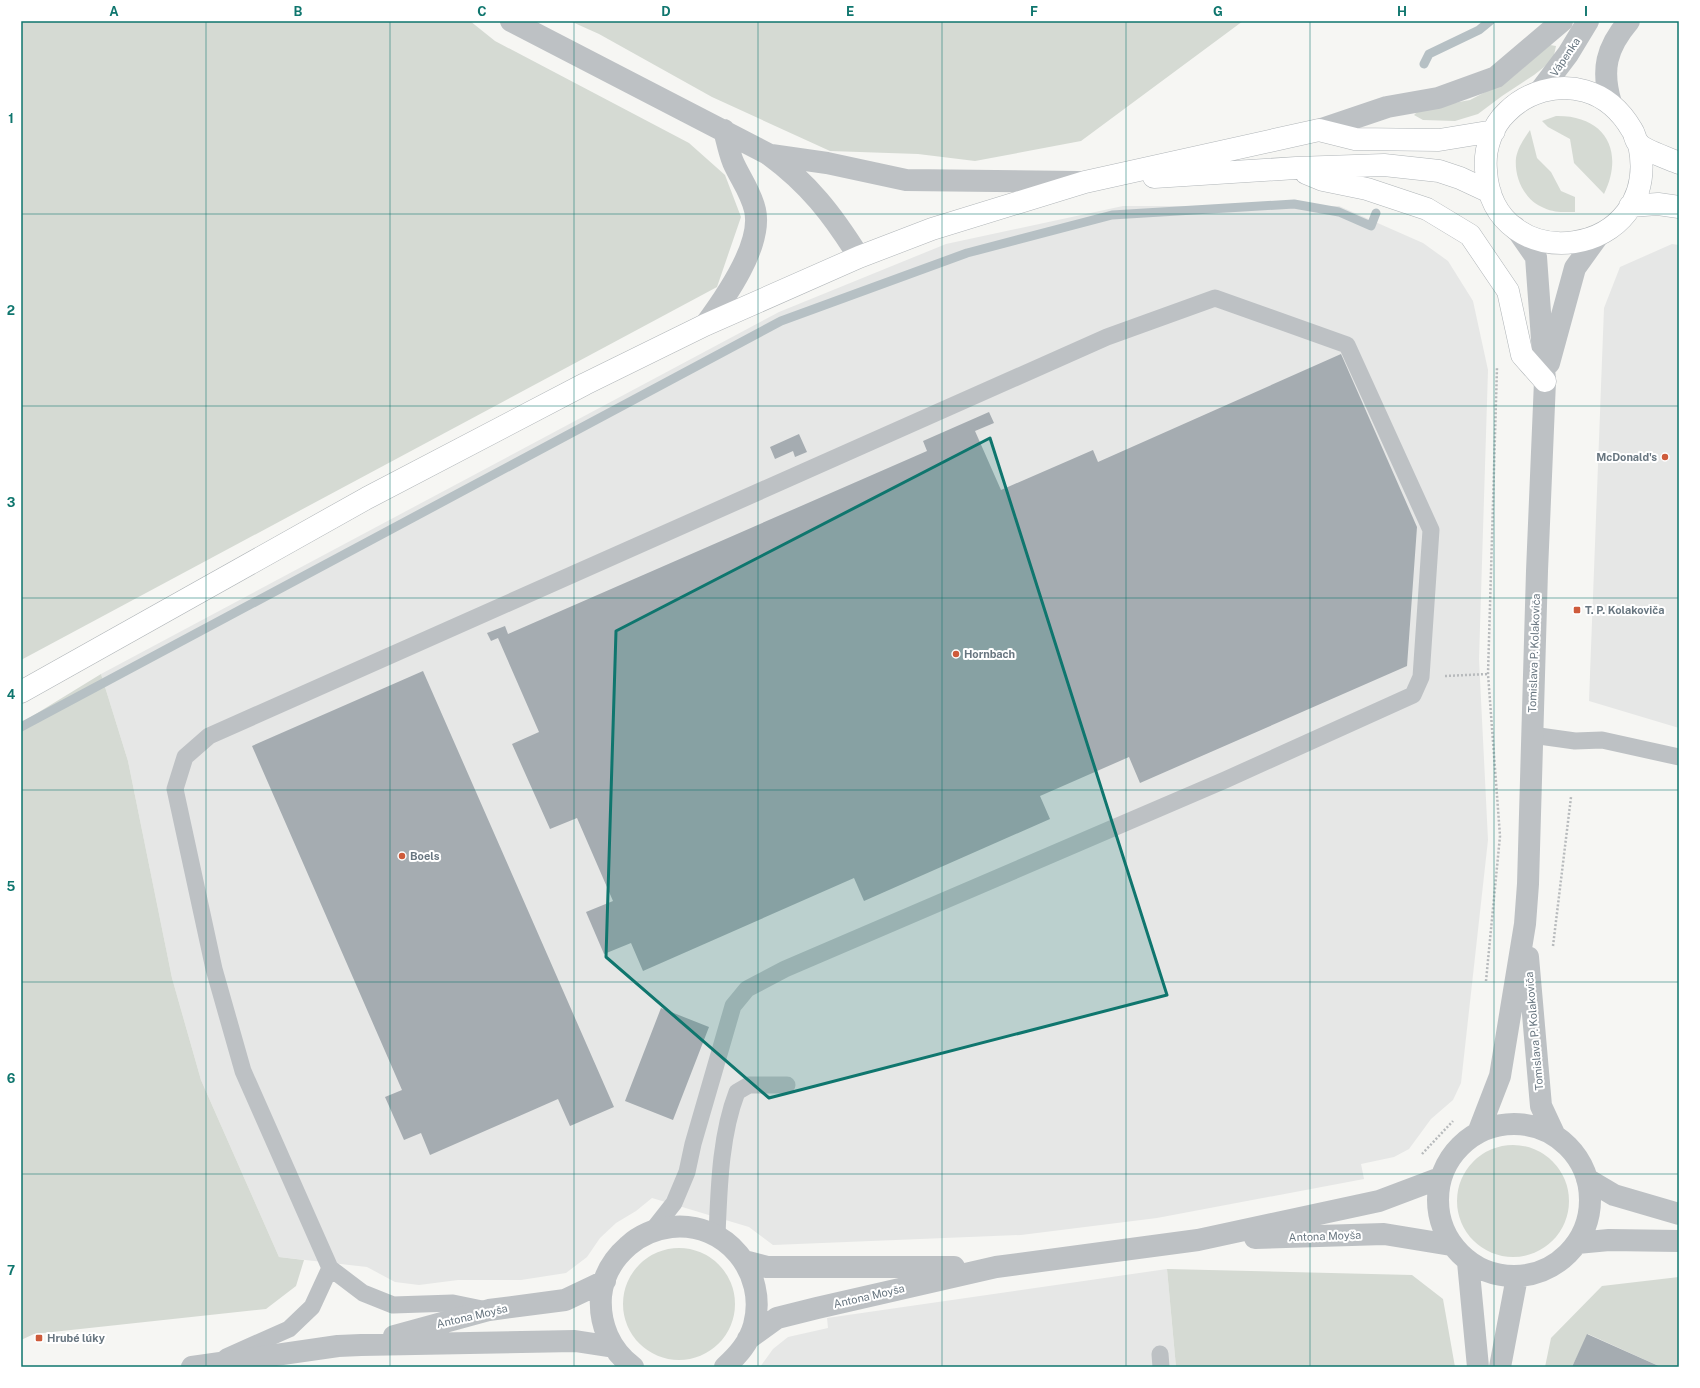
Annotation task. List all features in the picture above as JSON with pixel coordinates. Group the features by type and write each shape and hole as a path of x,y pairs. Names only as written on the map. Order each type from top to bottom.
{"main road":[{"path":"1558,88 1577,89 1595,94 1611,103 1628,122 1638,144 1641,160 1641,176 1637,192 1630,206 1616,223 1598,236 1577,243 1555,243 1534,238 1515,227 1500,211 1490,192 1486,177 1485,161 1488,146 1499,122 1513,106 1540,91 1558,88"},
{"path":"21,692 367,498 585,384 705,325 859,257 932,229 1085,182 1319,130 1355,140 1439,140 1494,131"},
{"path":"1638,144 1679,163"},
{"path":"1085,182 1296,168 1384,166 1439,171 1460,178 1490,192"},
{"path":"1296,168 1323,180 1366,189 1427,209 1470,235 1508,291 1522,355 1545,382"},
{"path":"1630,206 1658,204 1679,207"}],"street":[{"path":"511,21 768,154 792,172 808,187 836,220 859,257"},
{"path":"1319,130 1387,107 1438,98 1496,77 1562,21"},
{"name":"Vápenka","path":"1540,91 1568,54 1588,21"},
{"path":"1611,103 1605,84 1605,70 1612,46 1619,33 1629,21"},
{"path":"705,325 723,300 746,257 754,233 755,210 749,192 733,163 724,130"},
{"path":"768,154 827,163 906,180 974,182 1085,182"},
{"name":"Tomislava P. Kolakoviča","path":"1515,227 1536,257 1545,382 1525,924 1541,1106 1555,1136"},
{"name":"Tomislava P. Kolakoviča","path":"1545,382 1575,268 1598,236"},
{"name":"Tomislava P. Kolakoviča","path":"1478,1133 1500,1076 1525,924"},
{"path":"1522,1124 1544,1130 1555,1136 1575,1154 1587,1179 1590,1190 1587,1223 1577,1243 1570,1252 1550,1268 1517,1277 1490,1273 1468,1262 1451,1244 1443,1229 1438,1213 1438,1190 1440,1178 1451,1156 1459,1147 1478,1133 1499,1125 1522,1124"},
{"name":"Antona Moyša","path":"748,1339 777,1318 996,1267 1198,1240 1379,1201 1440,1178"},
{"path":"1587,1179 1614,1195 1679,1214"},
{"path":"633,1367 614,1347 604,1326 601,1303 605,1281 609,1270 623,1250 641,1236 664,1228 689,1227 717,1235 730,1245 744,1261 754,1286 757,1299 754,1326 748,1339 730,1364"},
{"name":"Antona Moyša","path":"1198,1240 1384,1234 1451,1244"},
{"path":"1577,1243 1609,1240 1679,1241"},
{"name":"Antona Moyša","path":"744,1261 767,1267 802,1268 996,1267"},
{"path":"1468,1262 1478,1367"},
{"path":"1500,1367 1517,1277"},
{"name":"Antona Moyša","path":"361,1345 489,1310 565,1300 605,1281"},
{"name":"Antona Moyša","path":"201,1366 338,1346 575,1342 614,1347"}],"lane":[{"path":"489,1310 453,1303 393,1305 363,1293 330,1268 243,1071 214,970 175,789 185,757 209,736 1107,337 1215,298 1347,345 1431,530 1421,677 1413,696 1298,748 785,969 747,989 733,1006 697,1130 687,1172 674,1202 652,1231"},
{"path":"1532,735 1575,741 1602,740 1679,756"},
{"path":"717,1235 720,1178 731,1107 737,1092 749,1085 787,1085"},
{"path":"201,1366 289,1329 312,1307 330,1268"}],"path":[{"path":"1486,983 1500,836 1488,674 1498,361"},
{"path":"1452,675 1488,674"},
{"path":"1552,952 1571,797"},
{"path":"1420,1157 1454,1120"}],"highlighted area":[{"path":"990,438 1167,995 769,1098 606,957 616,631"}],"shaded area":[{"path":"21,21 470,21 495,41 689,143 725,175 741,217 717,287 21,660"},
{"path":"570,21 1243,21 1081,141 975,161 918,154 830,151 712,97 599,34"},
{"path":"1550,45 1556,46 1553,60 1478,114 1455,121 1423,120 1414,115 1420,109 1470,100 1510,79"},
{"path":"1556,116 1573,117 1587,122 1598,129 1606,138 1611,150 1612,164 1610,178 1604,194 1574,163 1570,139 1548,127 1542,121"},
{"path":"1530,130 1537,158 1551,172 1561,191 1575,197 1575,212 1548,210 1537,205 1531,200 1522,188 1517,173 1516,158 1523,140"},
{"path":"1123,206 1339,206 1423,243 1448,261 1473,301 1488,370 1479,659 1488,840 1461,1083 1453,1100 1431,1119 1409,1149 1394,1157 1361,1164 1364,1179 1157,1218 1021,1235 773,1245 749,1227 652,1198 636,1211 616,1223 600,1238 587,1257 566,1273 521,1280 458,1280 419,1285 395,1282 367,1267 279,1257 201,1080 172,978 128,761 101,674 779,312 946,244"},
{"path":"1672,244 1679,245 1679,728 1589,701 1604,308 1620,267"},
{"path":"101,674 128,761 172,978 201,1080 279,1257 304,1260 296,1286 266,1309 34,1334 21,1340 21,723"},
{"path":"1513,1145 1534,1149 1552,1162 1565,1180 1569,1201 1565,1222 1552,1240 1534,1253 1513,1257 1492,1253 1474,1240 1461,1222 1457,1201 1461,1180 1474,1162 1492,1149"},
{"path":"679,1248 700,1252 719,1264 731,1283 735,1304 731,1325 719,1344 700,1356 679,1360 658,1356 639,1344 627,1325 623,1304 627,1283 639,1264 658,1252"},
{"path":"1167,1269 1176,1367 760,1367 773,1349 788,1337 828,1328 827,1318"},
{"path":"1167,1269 1412,1275 1443,1299 1455,1367 1176,1367"},
{"path":"1679,1277 1679,1367 1661,1367 1588,1334 1572,1367 1545,1367 1551,1338 1602,1286"}],"building":[{"name":"Hornbach","path":"1341,354 1417,527 1407,666 1140,783 1129,757 1040,796 1050,819 864,901 854,878 643,971 631,943 604,954 586,912 613,901 577,818 550,829 512,744 539,732 498,638 491,641 487,633 505,626 508,634 927,451 923,441 989,412 994,423 975,431 1001,490 1093,450 1098,462"},
{"path":"799,434 807,452 795,457 793,451 775,459 770,447"},
{"name":"Boels","path":"423,671 614,1107 570,1126 558,1099 430,1155 421,1133 404,1140 385,1097 402,1090 252,746"},
{"path":"661,1008 709,1027 673,1120 625,1101"},
{"path":"1587,1334 1661,1367 1572,1367"}],"waterway":[{"path":"1424,64 1429,54 1479,30 1490,21"},
{"path":"21,727 781,321 967,253 1112,215 1294,204 1339,212 1371,226 1376,213"}],"place":[{"name":"McDonald's","path":"1665,457"},
{"name":"T. P. Kolakoviča","path":"1577,610"},
{"name":"Hornbach","path":"956,654"},
{"name":"Boels","path":"402,856"},
{"name":"Hrubé lúky","path":"39,1338"}]}
